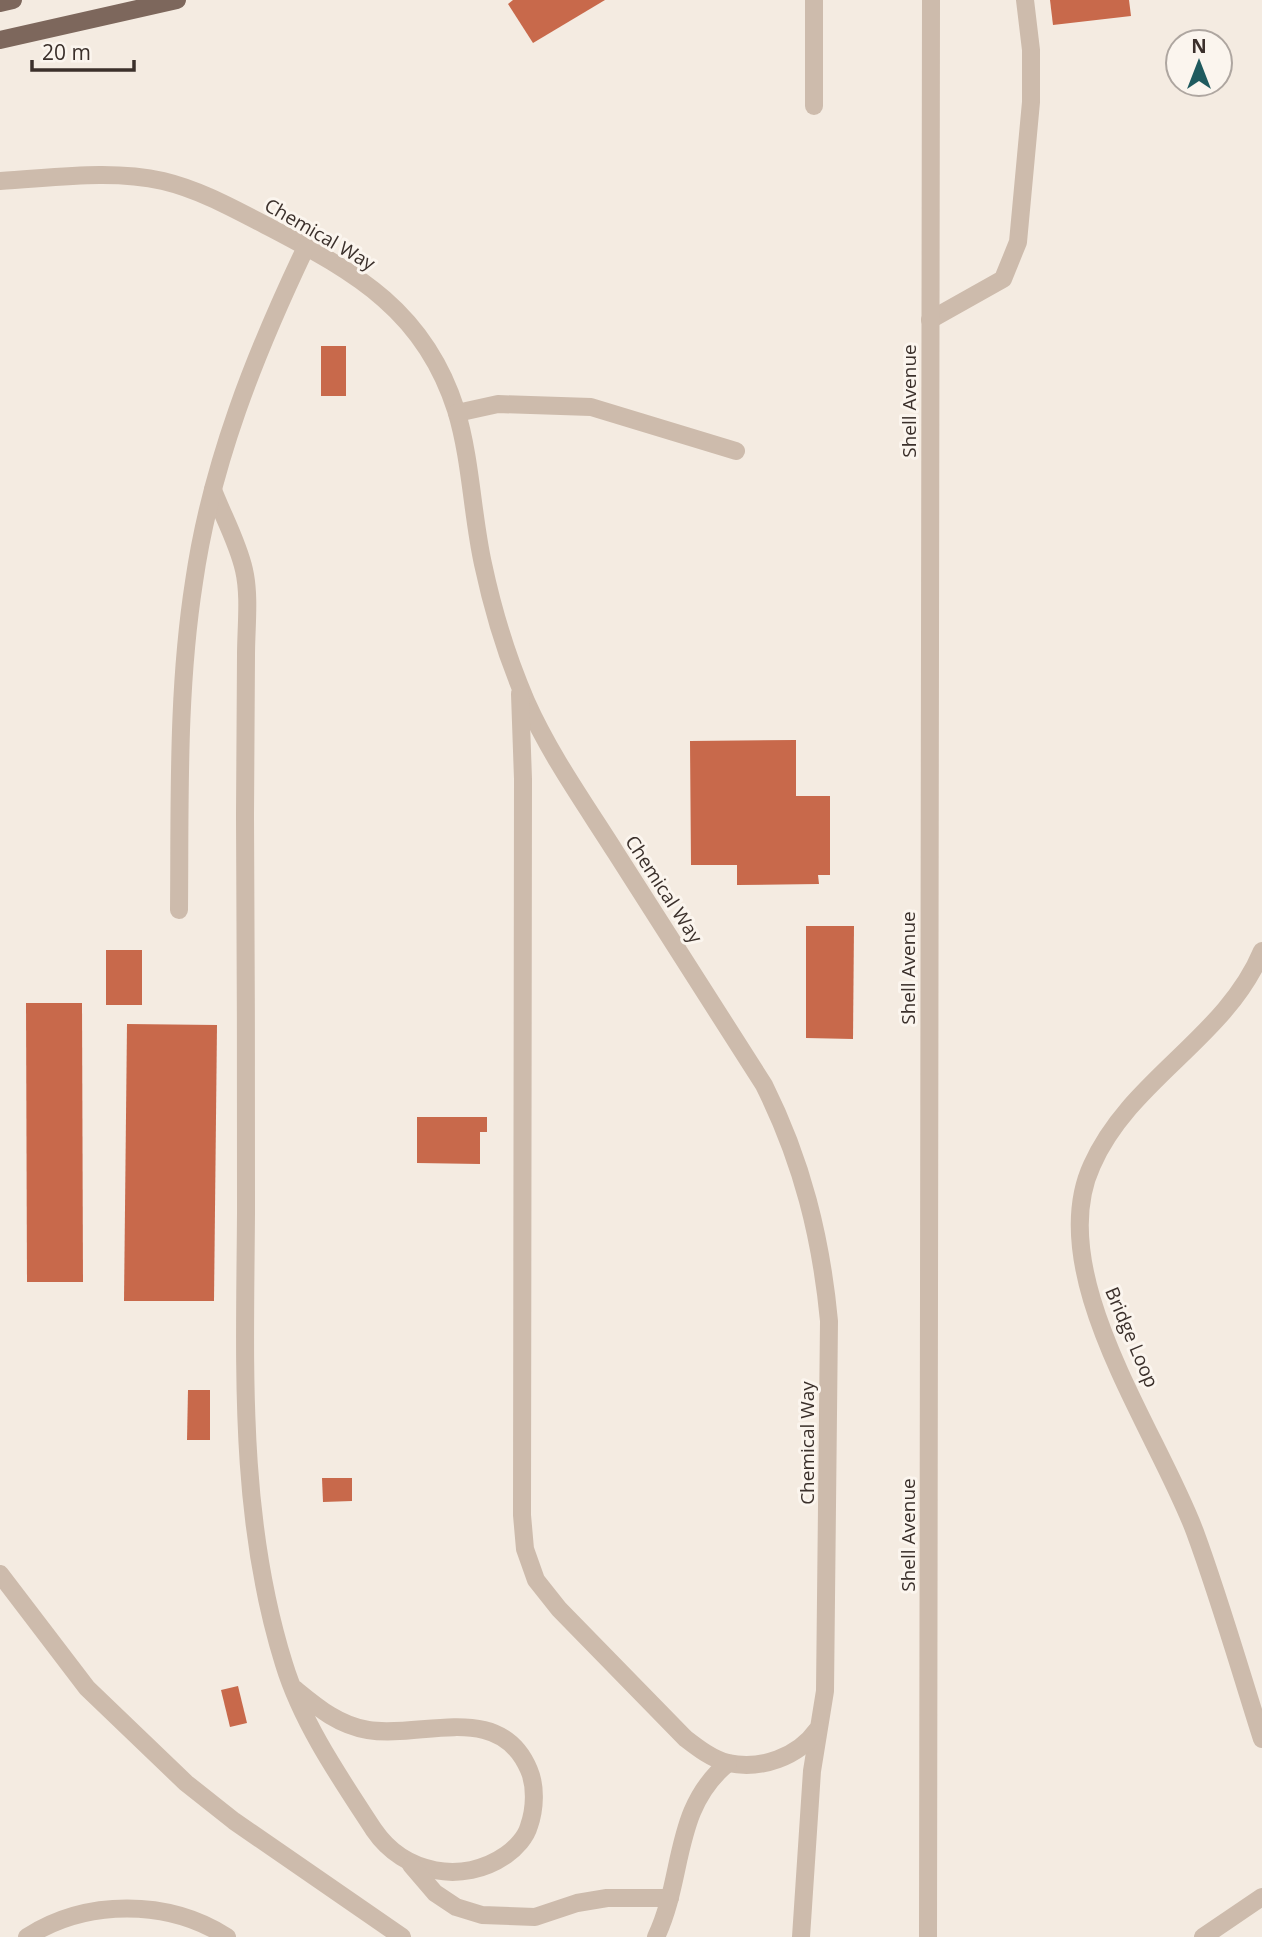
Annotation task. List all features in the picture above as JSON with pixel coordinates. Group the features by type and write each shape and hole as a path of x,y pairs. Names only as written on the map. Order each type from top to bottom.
{"main road":[{"path":"0,3 13,0"},
{"path":"0,40 177,0"}],"street":[{"path":"814,0 814,106"},
{"name":"Shell Avenue","path":"928,1937 930,0"},
{"path":"930,320 1003,279 1018,242 1031,102 1031,50 1025,0"},
{"name":"Chemical Way","path":"0,181 133,176 164,181 198,192 336,263 390,302 417,331 441,369 457,413 483,564 503,645 519,684 567,775 764,1085 788,1132 807,1188 824,1264 829,1321 825,1692 812,1771 801,1937"},
{"path":"179,910 180,748 184,658 194,580 213,490 236,412 265,334 306,247"},
{"path":"457,413 498,404 591,407 736,451"},
{"path":"213,490 244,571 244,1399 247,1456 264,1591 285,1669 323,1749 379,1836 408,1862 435,1893 456,1907 482,1915 535,1917 578,1903 607,1898 670,1898"},
{"path":"519,684 523,779 522,1515 526,1549 536,1580 559,1609 685,1738 704,1753 729,1763 784,1758 806,1746 821,1724"},
{"name":"Bridge Loop","path":"1262,951 1252,975 1222,1016 1146,1090 1111,1129 1088,1177 1079,1209 1079,1244 1100,1324 1194,1531 1262,1739"},
{"path":"0,1574 87,1688 186,1783 234,1821 402,1937"},
{"path":"295,1689 343,1723 370,1731 445,1726 479,1728 506,1740 523,1755 533,1778 534,1803 529,1828 516,1848 493,1864 464,1873 434,1872 408,1862"},
{"path":"656,1937 670,1898 693,1805 709,1779 729,1763"},
{"path":"1203,1937 1262,1897"},
{"path":"27,1937 69,1917 116,1908 184,1915 227,1937"}],"building":[{"path":"513,0 605,0 533,43 508,4"},
{"path":"1050,0 1129,0 1131,16 1053,25"},
{"path":"321,346 346,346 346,396 321,396"},
{"path":"796,740 796,796 830,796 830,875 818,875 819,884 737,885 737,865 691,865 690,741"},
{"path":"806,926 854,926 853,1039 806,1038"},
{"path":"106,950 142,950 142,1005 106,1005"},
{"path":"26,1003 82,1003 83,1282 27,1282"},
{"path":"127,1024 217,1025 214,1301 124,1301"},
{"path":"417,1117 487,1117 487,1132 480,1132 480,1164 417,1163"},
{"path":"188,1390 210,1390 210,1440 187,1440"},
{"path":"322,1478 352,1478 352,1501 323,1502"},
{"path":"238,1686 247,1723 230,1727 221,1690"}]}
